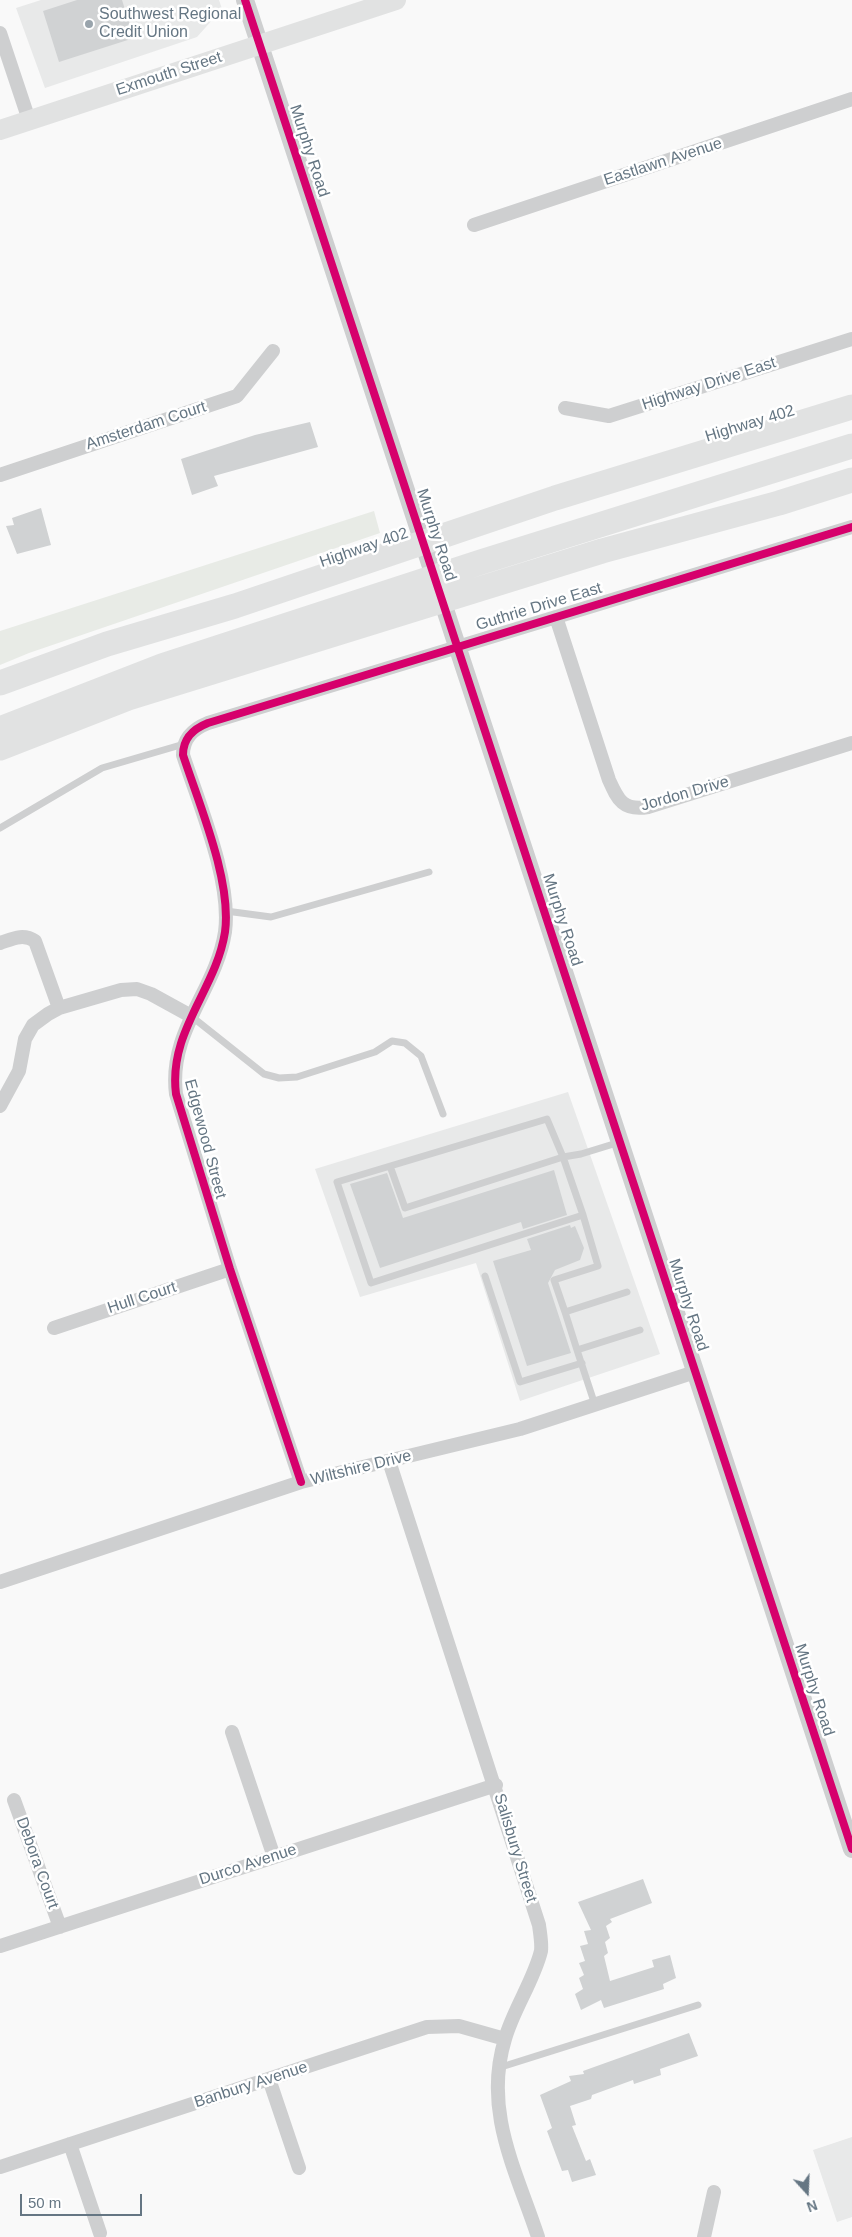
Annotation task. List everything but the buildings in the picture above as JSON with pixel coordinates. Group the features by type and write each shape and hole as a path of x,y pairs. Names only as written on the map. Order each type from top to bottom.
{"highway":[{"path":"555,498 802,406 852,391"},
{"name":"Highway 402","path":"0,683 106,644 234,606 555,498 852,406"},
{"path":"0,729 162,666 591,527 852,446"},
{"path":"0,748 128,698 602,551 852,480"}],"main road":[{"name":"Exmouth Street","path":"0,130 396,0"}],"street":[{"name":"Murphy Road","path":"245,0 852,1849"},
{"path":"0,33 29,120"},
{"name":"Eastlawn Avenue","path":"474,225 852,99"},
{"name":"Highway Drive East","path":"565,408 609,416 852,339"},
{"name":"Amsterdam Court","path":"0,475 237,396 273,352"},
{"name":"Guthrie Drive East","path":"184,744 196,728 208,723 852,527"},
{"name":"Jordon Drive","path":"556,616 609,780 621,802 628,807 637,809 648,807 852,743"},
{"name":"Edgewood Street","path":"184,744 183,755 214,852 226,911 225,932 220,954 191,1016 176,1059 174,1076 176,1094 189,1142 301,1482"},
{"path":"0,943 16,937 28,936 35,941 59,1008"},
{"path":"0,1106 19,1071 25,1039 33,1025 59,1008 121,990 137,989 152,994 191,1016"},
{"name":"Hull Court","path":"54,1328 230,1269"},
{"name":"Wiltshire Drive","path":"0,1582 301,1482 520,1430 696,1372"},
{"name":"Salisbury Street","path":"389,1461 496,1785 539,1925 541,1950 505,2039 498,2068 496,2100 501,2128 538,2237"},
{"path":"232,1732 274,1857"},
{"name":"Durco Avenue","path":"0,1946 496,1785"},
{"name":"Debora Court","path":"14,1800 60,1927"},
{"name":"Banbury Avenue","path":"0,2167 427,2027 459,2026 505,2039"},
{"path":"269,2079 299,2168"},
{"path":"70,2144 100,2233"},
{"path":"704,2237 714,2192"}],"lane":[{"path":"0,828 102,768 184,744"},
{"path":"226,911 271,918 429,872"},
{"path":"191,1016 264,1074 279,1078 297,1077 375,1052 392,1041 405,1043 421,1056 443,1114"},
{"path":"583,1215 371,1283 337,1182 547,1119 563,1157 583,1215 598,1266 554,1280 595,1405"},
{"path":"390,1166 405,1208 563,1157 581,1154 620,1142"},
{"path":"485,1276 520,1382 582,1363"},
{"path":"565,1312 627,1292"},
{"path":"577,1350 640,1330"},
{"path":"498,2068 698,2005"}],"shaded area":[{"path":"41,0 219,0 222,9 197,37 45,88 16,8"},
{"path":"374,511 380,533 29,653 0,665 0,631"},
{"path":"568,1092 660,1354 520,1401 476,1263 360,1297 315,1169"},
{"path":"852,2137 852,2217 837,2222 813,2150"}],"cycle path":[{"path":"245,0 852,1849"},
{"path":"301,1482 230,1269 176,1094 175,1071 179,1050 220,953 225,932 226,912 224,890 213,843 183,755 187,739 193,731 208,723 852,527"}],"place":[{"name":"Southwest Regional Credit Union","path":"89,24"}]}
